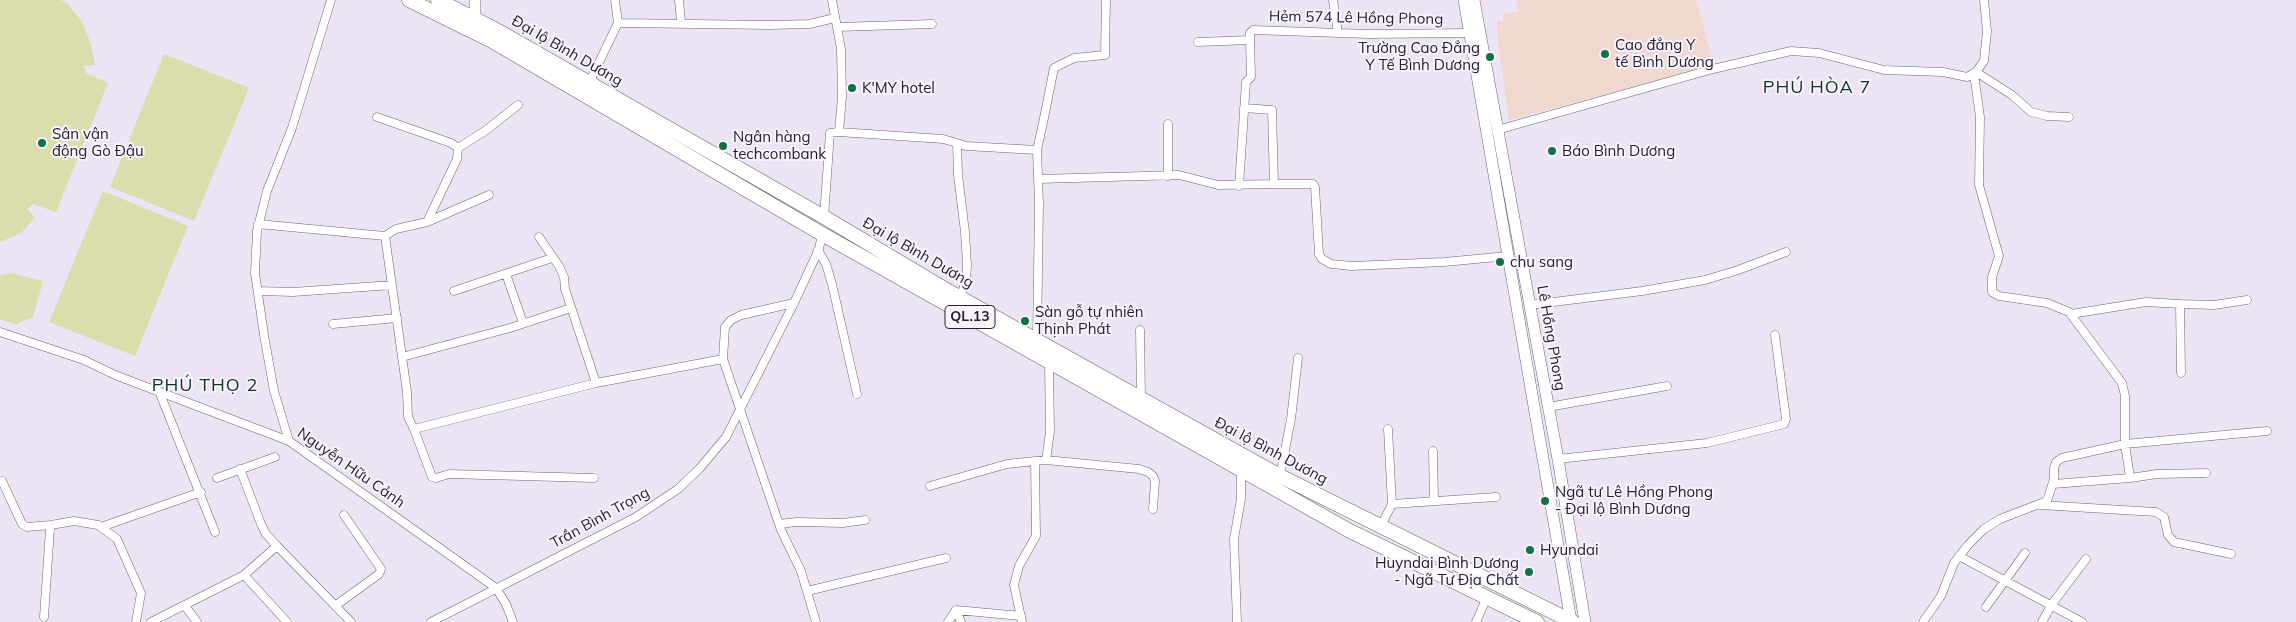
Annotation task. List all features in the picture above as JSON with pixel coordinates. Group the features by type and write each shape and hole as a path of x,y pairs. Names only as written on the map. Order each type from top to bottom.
{"highway":[{"name":"Đại lộ Bình Dương","path":"409,0 492,41 822,234 1348,530 1538,622"},
{"name":"Đại lộ Bình Dương","path":"438,0 461,6 475,19 824,217 960,297 1280,476 1575,622"},
{"path":"822,234 824,217"}],"street":[{"path":"289,441 274,391 255,273 258,224 267,190 292,128 331,0"},
{"path":"475,0 475,19"},
{"path":"589,83 618,23 615,0"},
{"path":"679,0 681,22"},
{"path":"832,0 838,27 842,75 839,132"},
{"path":"1037,340 1039,179 1037,150 1054,68 1074,58 1106,54 1106,0"},
{"path":"1333,0 1338,33"},
{"name":"Lê Hồng Phong","path":"1464,0 1508,256 1575,622"},
{"name":"Lê Hồng Phong","path":"1474,0 1558,459 1575,622"},
{"path":"1497,130 1713,69 1791,51 1819,53 1884,70 1943,72 1967,77 1975,73 1984,61 1988,31 1984,0"},
{"path":"618,23 681,22 770,25 809,24 835,18"},
{"path":"838,27 932,24"},
{"name":"Hẻm 574 Lê Hồng Phong","path":"1250,40 1250,33 1253,30 1338,33 1470,33"},
{"path":"1198,42 1250,40 1251,77 1246,81 1239,186"},
{"path":"1975,73 2012,95 2031,112 2047,116 2069,117"},
{"path":"1975,73 1980,117 1979,185 1999,256 1992,277 1992,292 1999,296 2061,307 2071,314 2122,383 2126,415 2125,444 2130,478"},
{"path":"427,222 456,159 458,148 486,131 518,106"},
{"path":"1244,108 1272,110 1274,184"},
{"path":"377,117 458,148"},
{"path":"1168,124 1168,176"},
{"path":"824,217 830,133 944,139 966,146 1037,150"},
{"path":"957,144 966,264 966,282 960,297"},
{"path":"1039,179 1179,175 1218,185 1312,184 1315,187 1319,254 1322,259 1331,264 1352,266 1444,262 1508,256"},
{"path":"258,224 385,236 396,229 427,222 489,195"},
{"name":"Trần Bình Trọng","path":"431,622 636,517 678,488 700,468 726,437 794,303 818,250 822,234"},
{"path":"385,236 402,357 408,417 432,477 436,478 450,474 594,478"},
{"path":"539,237 559,266 564,277 564,289 596,383"},
{"path":"818,250 826,264 832,284 857,394"},
{"path":"1529,305 1642,291 1706,280 1786,252"},
{"path":"454,291 552,258"},
{"path":"506,274 523,323"},
{"path":"258,291 293,292 392,285"},
{"path":"2071,314 2146,302 2166,301 2180,304 2214,305 2247,300"},
{"path":"794,303 741,315 731,320 725,327 723,359 779,524 801,571 816,622"},
{"path":"2180,304 2181,373"},
{"path":"402,357 571,308"},
{"path":"333,324 397,318"},
{"path":"1140,330 1141,398"},
{"name":"Nguyễn Hữu Cảnh","path":"0,332 84,360 115,374 289,441 496,588 506,604 513,622"},
{"path":"1558,459 1707,443 1784,424 1786,419 1775,336"},
{"path":"1280,476 1291,419 1298,358"},
{"path":"414,429 596,383 723,359"},
{"path":"1046,460 1050,432 1050,362"},
{"path":"1548,407 1667,386"},
{"path":"159,391 201,492 215,532"},
{"path":"1381,526 1392,504 1388,429"},
{"path":"1923,622 1941,596 1946,578 1959,556 1984,529 2000,519 2047,501 2053,484 2056,462 2062,458 2125,444 2266,431"},
{"path":"1432,451 1434,501"},
{"path":"217,478 275,457"},
{"path":"930,486 1007,464 1046,460 1139,469 1148,472 1155,481 1153,509"},
{"path":"956,610 1021,619 1014,585 1019,566 1036,536 1035,461"},
{"path":"240,469 266,534 351,622"},
{"path":"1237,622 1234,539 1241,499 1241,470"},
{"path":"2053,484 2157,474 2206,473"},
{"path":"2,481 22,524 27,527 51,526 74,521 101,527 117,539 141,593 136,622"},
{"path":"101,527 201,492"},
{"path":"1392,504 1496,497"},
{"path":"2036,505 2156,512 2164,517 2168,535 2174,542 2231,554"},
{"path":"335,606 380,574 382,569 344,515"},
{"path":"779,524 797,522 843,524 865,520"},
{"path":"44,617 51,526"},
{"path":"151,622 244,575 277,546"},
{"path":"1986,607 2025,553"},
{"path":"1959,556 2052,604 2082,622"},
{"path":"807,591 946,558"},
{"path":"2042,622 2052,604 2086,559"},
{"path":"244,575 287,622"},
{"path":"1476,622 1487,597"},
{"path":"185,606 197,622"},
{"path":"948,622 956,610"},
{"path":"956,610 961,622"}],"shaded area":[{"name":"Cao đẳng Y tế Bình Dương","path":"1516,0 1696,0 1714,65 1509,120 1498,43 1497,22 1503,21 1503,14 1519,11"}],"green space":[{"name":"Sân vận động Gò Đậu","path":"0,0 61,0 68,4 82,22 91,44 95,65 84,66 86,73 108,83 56,212 33,204 27,209 35,218 21,233 0,242"},
{"path":"164,54 249,88 194,221 110,187"},
{"path":"103,191 188,226 135,356 49,322"},
{"path":"11,273 43,281 33,318 24,320 17,325 0,319 0,275"}],"place":[{"name":"Cao đẳng Y tế Bình Dương","path":"1605,54"},
{"name":"Trường Cao Đẳng Y Tế Bình Dương","path":"1490,57"},
{"name":"K'MY hotel","path":"852,88"},
{"name":"Sân vận động Gò Đậu","path":"42,143"},
{"name":"Ngân hàng techcombank","path":"723,146"},
{"name":"Báo Bình Dương","path":"1552,151"},
{"name":"chu sang","path":"1500,262"},
{"name":"Sàn gỗ tự nhiên Thịnh Phát","path":"1025,321"},
{"name":"Ngã tư Lê Hồng Phong - Đại lộ Bình Dương","path":"1545,501"},
{"name":"Hyundai","path":"1530,550"},
{"name":"Huyndai Bình Dương - Ngã Tư Địa Chất","path":"1529,572"}],"district":[{"name":"PHÚ HÒA 7","path":"1817,88"},
{"name":"PHÚ THỌ 2","path":"205,386"}]}
